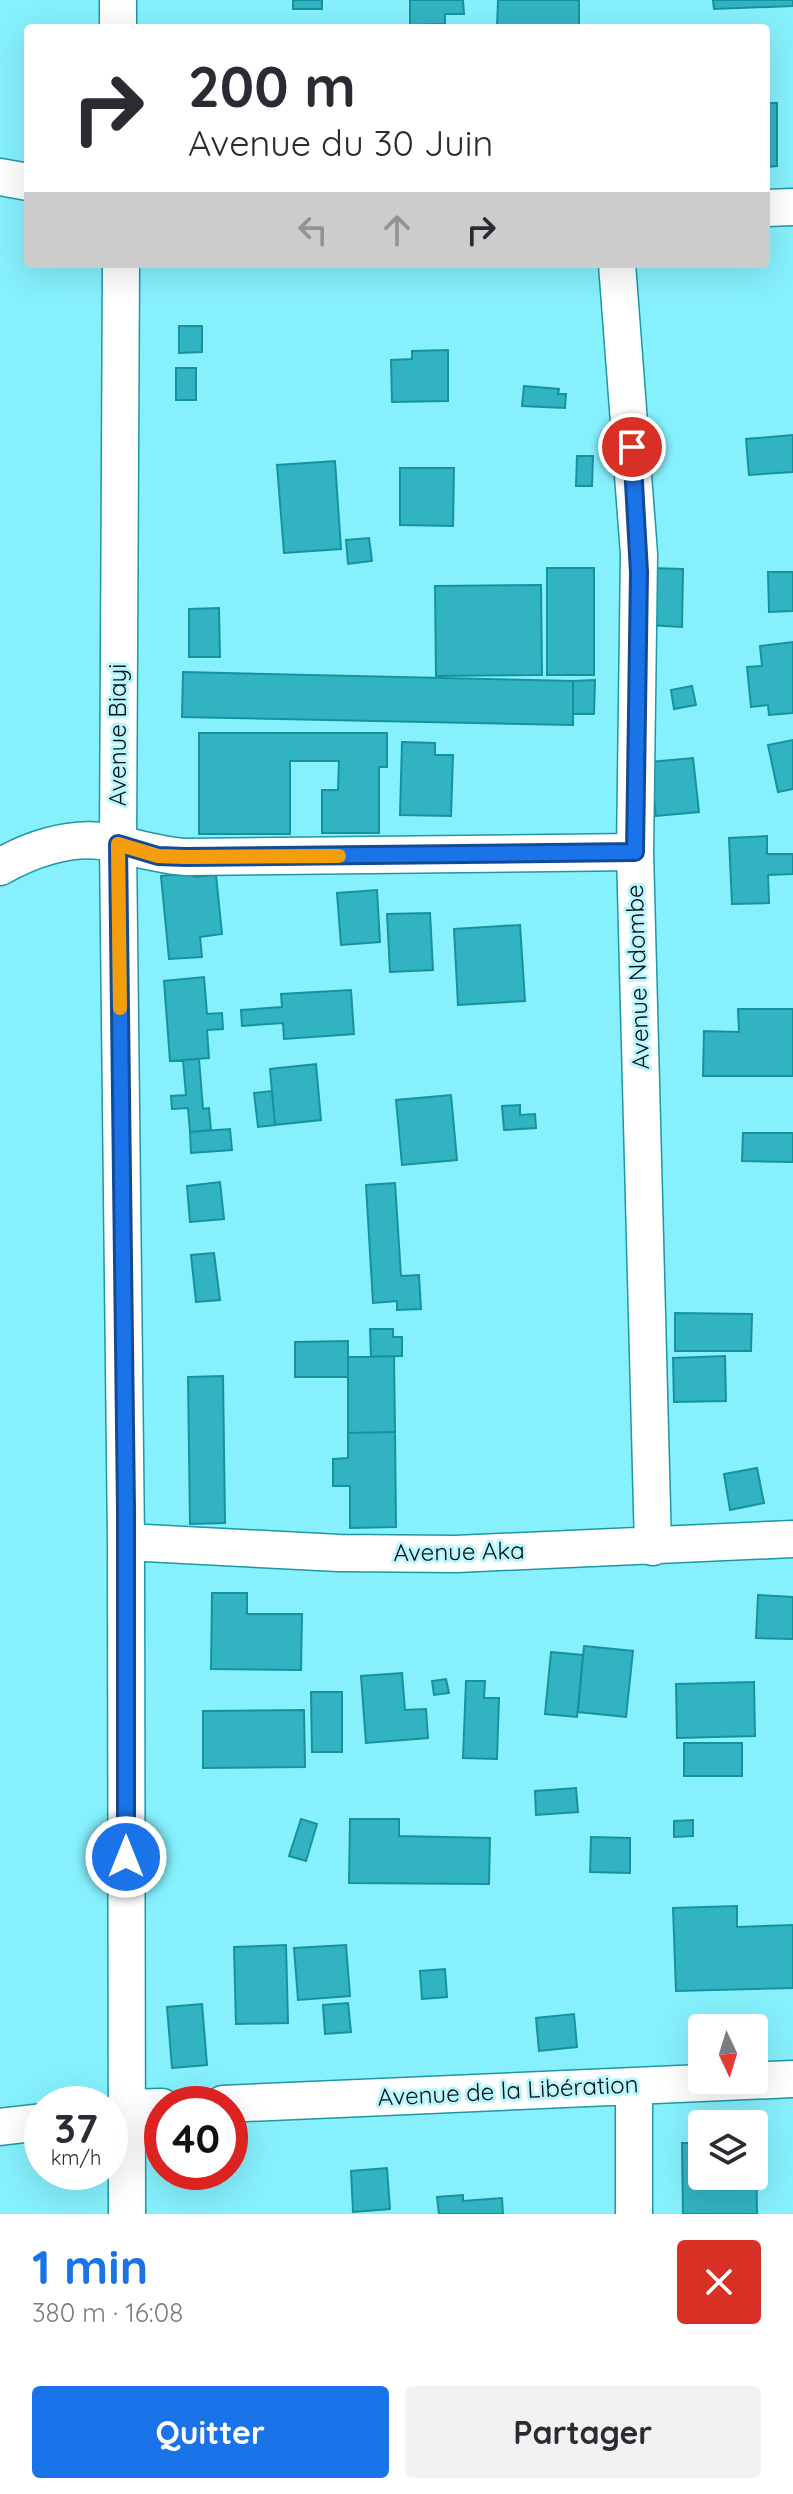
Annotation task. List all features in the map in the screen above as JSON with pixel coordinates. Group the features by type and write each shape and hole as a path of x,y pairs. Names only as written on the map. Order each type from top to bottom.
{"street":[{"path":"118,0 118,24"},
{"path":"0,177 24,181"},
{"path":"770,208 793,207"},
{"name":"Avenue Biayi","path":"121,268 118,844 126,1542 121,2086"},
{"name":"Avenue Ndombe","path":"617,268 639,554 635,852 653,1547"},
{"path":"0,867 72,840 118,844 158,856 186,857 635,852"},
{"name":"Avenue Aka","path":"126,1542 339,1553 456,1554 793,1539"},
{"name":"Avenue de la Libération","path":"248,2103 793,2079"},
{"path":"634,2086 634,2214"},
{"path":"0,2127 24,2124"},
{"name":"Avenue Biayi","path":"126,2190 127,2214"}],"building":[{"path":"293,0 322,0 322,9 293,9"},
{"path":"410,0 463,0 464,14 445,14 445,24 410,24"},
{"path":"498,0 579,0 579,24 497,24"},
{"path":"713,0 793,0 793,6 714,9"},
{"path":"770,103 777,103 777,166 770,167"},
{"path":"179,326 202,326 202,352 179,353"},
{"path":"448,350 448,401 392,402 391,360 412,359 412,351"},
{"path":"176,368 196,368 196,400 176,400"},
{"path":"524,386 559,389 558,394 566,394 565,408 522,406"},
{"path":"793,435 793,472 749,475 746,439"},
{"path":"577,456 593,456 592,486 576,486"},
{"path":"335,461 341,549 284,553 277,465"},
{"path":"400,468 454,468 453,526 400,525"},
{"path":"369,538 372,561 348,564 346,540"},
{"path":"547,568 594,568 594,675 547,675"},
{"path":"650,568 683,569 682,627 648,625"},
{"path":"768,572 793,572 793,611 769,612"},
{"path":"541,585 542,675 436,676 435,586"},
{"path":"219,608 220,657 189,657 189,609"},
{"path":"793,642 793,713 769,715 768,705 751,707 747,667 762,666 760,646"},
{"path":"183,672 573,681 573,725 182,717"},
{"path":"595,680 594,714 573,714 573,681"},
{"path":"692,686 696,705 674,709 671,690"},
{"path":"199,733 387,733 387,767 379,767 379,833 322,833 322,790 338,790 339,761 290,761 290,834 199,834"},
{"path":"793,740 793,789 778,792 768,745"},
{"path":"402,742 435,743 435,755 453,755 451,816 400,815"},
{"path":"693,758 699,812 656,816 650,762"},
{"path":"767,836 767,854 793,854 793,874 768,875 769,903 732,904 729,838"},
{"path":"194,873 194,877 216,875 222,934 200,937 202,957 169,959 161,876"},
{"path":"377,890 380,942 341,945 337,893"},
{"path":"430,913 433,970 390,972 387,914"},
{"path":"520,925 525,1001 458,1005 454,929"},
{"path":"204,977 207,1014 222,1013 223,1029 207,1030 209,1058 170,1061 164,981"},
{"path":"351,990 354,1034 284,1039 283,1023 242,1026 241,1010 282,1007 281,994"},
{"path":"738,1009 793,1009 793,1076 703,1076 704,1031 739,1032"},
{"path":"199,1059 203,1109 209,1108 211,1130 190,1132 188,1108 172,1109 171,1096 186,1095 183,1060"},
{"path":"316,1064 321,1120 275,1125 270,1069"},
{"path":"272,1091 275,1125 258,1127 254,1093"},
{"path":"451,1095 457,1160 402,1165 396,1100"},
{"path":"520,1105 520,1115 535,1114 536,1128 504,1130 502,1106"},
{"path":"230,1129 232,1150 191,1153 190,1132"},
{"path":"743,1133 793,1133 793,1162 742,1161"},
{"path":"220,1182 224,1219 190,1222 187,1186"},
{"path":"395,1183 401,1276 419,1275 421,1309 397,1310 397,1301 373,1303 366,1185"},
{"path":"214,1253 220,1300 196,1302 191,1255"},
{"path":"675,1313 752,1314 751,1351 675,1351"},
{"path":"370,1329 393,1329 393,1337 402,1337 402,1356 371,1357"},
{"path":"348,1341 348,1377 295,1377 295,1342"},
{"path":"394,1356 395,1432 348,1433 348,1357"},
{"path":"725,1356 726,1401 674,1402 673,1358"},
{"path":"223,1376 225,1523 190,1524 188,1377"},
{"path":"395,1432 396,1527 350,1528 350,1486 333,1486 333,1459 348,1458 348,1433"},
{"path":"757,1468 764,1503 730,1510 724,1474"},
{"path":"212,1593 247,1593 247,1614 302,1614 301,1670 211,1669"},
{"path":"758,1595 793,1597 793,1639 756,1638"},
{"path":"584,1646 633,1651 626,1717 578,1712"},
{"path":"551,1652 583,1655 577,1717 545,1714"},
{"path":"402,1673 405,1710 426,1709 428,1738 366,1743 361,1676"},
{"path":"446,1679 449,1693 434,1695 432,1681"},
{"path":"466,1681 485,1681 484,1698 499,1698 497,1759 463,1758"},
{"path":"754,1682 755,1736 677,1738 676,1684"},
{"path":"311,1692 342,1692 342,1752 312,1752"},
{"path":"304,1710 305,1767 203,1768 203,1711"},
{"path":"684,1743 742,1743 742,1776 684,1776"},
{"path":"576,1788 578,1812 536,1815 535,1791"},
{"path":"301,1819 317,1824 306,1861 289,1856"},
{"path":"350,1819 399,1819 399,1836 490,1838 489,1884 349,1883"},
{"path":"693,1820 693,1836 674,1837 674,1821"},
{"path":"591,1837 630,1838 630,1873 590,1872"},
{"path":"737,1906 737,1927 793,1925 793,1988 676,1991 673,1908"},
{"path":"286,1945 288,2023 236,2024 234,1947"},
{"path":"346,1945 350,1996 298,2000 294,1948"},
{"path":"445,1969 447,1997 422,1999 420,1971"},
{"path":"348,2003 351,2032 325,2034 323,2005"},
{"path":"202,2004 207,2065 172,2068 167,2007"},
{"path":"574,2014 577,2047 539,2051 536,2018"},
{"path":"682,2143 688,2143 688,2190 757,2190 757,2214 683,2214"},
{"path":"387,2168 390,2209 353,2212 351,2171"},
{"path":"463,2195 463,2201 502,2198 503,2214 439,2214 437,2197"}],"slow traffic":[{"path":"120,1008 118,844 158,856 339,856"}],"route":[{"path":"126,1857 126,1510 118,844 158,856 186,857 635,852 639,572 632,447"}]}
